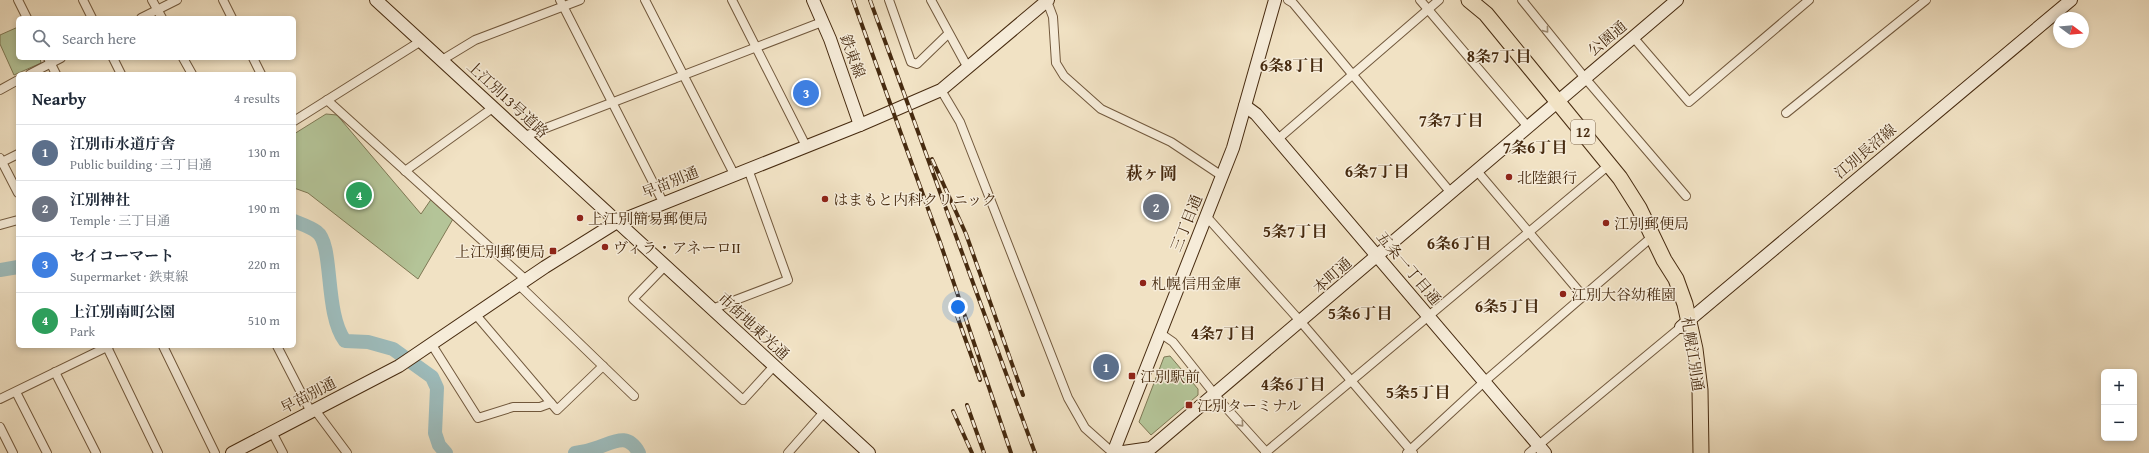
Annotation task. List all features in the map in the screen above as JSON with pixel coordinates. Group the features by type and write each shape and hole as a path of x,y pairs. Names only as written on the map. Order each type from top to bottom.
{"highway":[{"name":"札幌江別通","path":"1469,0 1486,14 1609,164 1630,194 1653,236 1664,260 1676,278 1685,324 1695,349 1695,391 1692,453"},
{"name":"札幌江別通","path":"1479,0 1486,14"},
{"name":"札幌江別通","path":"1695,391 1701,453"}],"street":[{"path":"18,0 26,16"},
{"path":"83,0 91,16"},
{"path":"152,0 161,16"},
{"path":"145,16 177,0"},
{"path":"223,0 231,16"},
{"name":"上江別13号道路","path":"376,0 617,222"},
{"path":"442,60 475,40 562,3 580,0"},
{"path":"645,0 734,174"},
{"path":"732,0 806,146"},
{"name":"鉄東線","path":"813,0 860,125"},
{"path":"890,0 910,62 917,64 948,34"},
{"path":"931,0 948,34 968,68"},
{"path":"1047,0 1053,17 1056,63 1064,76 1101,109 1171,142 1222,176"},
{"name":"早苗別通","path":"234,453 399,366 617,222 663,202 860,125 941,90 1047,0"},
{"name":"三丁目通","path":"1114,453 1233,148 1275,0"},
{"path":"1288,0 1353,74 1451,193"},
{"path":"1420,0 1528,127"},
{"path":"1278,139 1439,0"},
{"path":"1522,0 1585,78 1686,196"},
{"name":"公園通","path":"1558,101 1677,0"},
{"path":"1633,37 1689,102 1809,0"},
{"path":"1786,113 1926,0"},
{"name":"江別長沼線","path":"1685,324 2071,0"},
{"path":"562,3 663,202"},
{"path":"525,136 822,22"},
{"path":"296,120 421,41"},
{"path":"114,60 121,72"},
{"path":"184,60 191,72"},
{"path":"254,60 260,72"},
{"path":"33,72 49,61 55,72"},
{"path":"0,90 16,81"},
{"path":"941,90 960,122 1068,398 1085,428 1114,453"},
{"path":"327,100 405,171 523,283 634,396"},
{"name":"本町通","path":"1114,453 1151,448 1301,322 1558,101"},
{"name":"五条一丁目通","path":"1245,106 1256,114 1278,139 1542,449"},
{"path":"405,171 494,108"},
{"path":"16,155 1,161 16,189"},
{"path":"1160,333 1173,342 1214,395 1266,453 1609,164"},
{"path":"712,309 788,280 748,169"},
{"path":"1477,171 1583,296"},
{"path":"1206,216 1301,322 1410,452 1484,381 1653,236"},
{"path":"0,225 16,221"},
{"name":"市街地東光通","path":"617,222 869,453"},
{"path":"665,266 633,299 737,395 743,400 774,366"},
{"path":"476,315 557,410 603,366"},
{"path":"1529,453 1542,449 1685,324"},
{"path":"429,347 478,418 513,407 540,407 551,403"},
{"path":"0,399 104,348"},
{"path":"109,348 158,453"},
{"path":"164,348 215,453"},
{"path":"279,348 313,411 347,453"},
{"path":"56,372 96,453"},
{"path":"16,392 47,453"},
{"path":"788,453 824,412"},
{"path":"0,427 13,453"},
{"path":"272,432 282,453"}],"green space":[{"path":"16,28 16,60 40,60 41,63 21,72 16,72 14,75 0,44 0,35"},
{"path":"326,114 337,115 421,214 432,198 453,219 418,279 308,193 296,189 296,133"},
{"path":"1170,356 1198,389 1198,395 1151,435 1139,422 1164,357"}],"waterway":[{"path":"296,222 315,230 322,239 326,250 334,314 338,329 345,341 368,342 393,349 432,377 437,388 435,433 439,445 446,453"},
{"path":"0,270 16,267"},
{"path":"575,453 621,440 630,443 639,453"}],"railway":[{"path":"853,0 940,242 1011,453"},
{"path":"870,0 1035,453"},
{"path":"932,159 966,234 1023,395"},
{"path":"956,313 980,380"},
{"path":"967,405 984,453"},
{"path":"953,411 972,453"}],"place":[{"name":"セイコーマート","path":"806,93"},
{"name":"北陸銀行","path":"1509,177"},
{"name":"上江別南町公園","path":"359,195"},
{"name":"はまもと内科クリニック","path":"825,199"},
{"name":"江別神社","path":"1156,207"},
{"name":"上江別簡易郵便局","path":"580,218"},
{"name":"江別郵便局","path":"1606,223"},
{"name":"ヴィラ・アネーロⅡ","path":"605,247"},
{"name":"上江別郵便局","path":"553,251"},
{"name":"札幌信用金庫","path":"1143,283"},
{"name":"江別大谷幼稚園","path":"1563,294"},
{"name":"江別市水道庁舎","path":"1106,367"},
{"name":"江別駅前","path":"1132,376"},
{"name":"江別ターミナル","path":"1189,405"}],"district":[{"name":"8条7丁目","path":"1499,56"},
{"name":"6条8丁目","path":"1292,65"},
{"name":"7条7丁目","path":"1451,120"},
{"name":"7条6丁目","path":"1535,147"},
{"name":"6条7丁目","path":"1377,171"},
{"name":"萩ヶ岡","path":"1151,172"},
{"name":"5条7丁目","path":"1295,231"},
{"name":"6条6丁目","path":"1459,243"},
{"name":"6条5丁目","path":"1507,306"},
{"name":"5条6丁目","path":"1360,313"},
{"name":"4条7丁目","path":"1223,333"},
{"name":"4条6丁目","path":"1293,384"},
{"name":"5条5丁目","path":"1418,392"}]}
